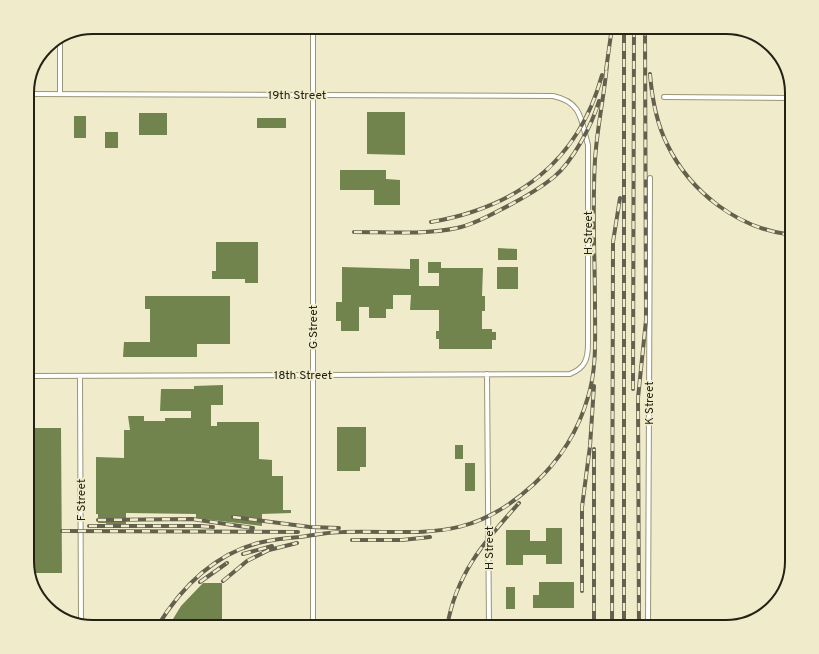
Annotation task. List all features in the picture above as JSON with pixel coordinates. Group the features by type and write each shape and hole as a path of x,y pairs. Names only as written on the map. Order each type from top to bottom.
{"lane":[{"name":"G Street","path":"313,34 313,620"},
{"path":"60,44 60,93"},
{"name":"19th Street","path":"34,94 553,96 566,99"},
{"path":"664,97 785,98"},
{"name":"H Street","path":"566,99 580,115 588,145 588,355 586,364 579,371"},
{"name":"K Street","path":"648,620 650,178"},
{"name":"18th Street","path":"34,376 570,374 579,371"},
{"name":"H Street","path":"487,374 490,620"},
{"name":"F Street","path":"80,377 81,618"}],"building":[{"path":"367,112 405,112 405,155 367,154"},
{"path":"139,113 167,113 167,135 139,135"},
{"path":"74,116 86,116 86,138 74,138"},
{"path":"257,118 286,118 286,128 257,128"},
{"path":"105,132 118,132 118,148 105,148"},
{"path":"340,170 386,170 386,179 400,180 400,205 374,205 374,190 340,190"},
{"path":"216,242 258,242 258,283 245,283 245,279 212,279 212,271 216,271"},
{"path":"498,248 517,249 517,260 498,260"},
{"path":"410,259 419,259 419,286 439,286 439,273 428,273 428,262 441,262 441,268 483,268 482,296 485,296 485,311 482,311 482,329 492,329 492,332 496,332 496,340 492,340 492,349 439,349 439,339 436,339 436,331 439,331 439,310 410,310 411,295 393,295 393,309 386,309 386,318 369,318 369,307 359,307 359,331 341,331 341,321 336,321 336,302 342,302 342,267 410,269"},
{"path":"497,267 518,267 518,289 497,289"},
{"path":"145,296 230,296 230,344 197,344 197,357 123,357 124,342 150,342 150,309 145,309"},
{"path":"223,385 223,405 211,405 211,426 217,426 217,422 259,422 259,459 272,460 272,476 283,476 283,510 291,510 291,513 262,514 262,526 196,518 196,514 126,513 126,528 106,528 106,523 98,523 98,514 96,514 96,457 124,458 124,430 130,430 128,416 144,416 144,421 165,421 165,418 191,418 191,411 160,411 161,389 194,389 194,386"},
{"path":"337,427 366,427 366,467 360,467 360,471 337,471"},
{"path":"34,428 61,428 62,573 35,573 34,565"},
{"path":"455,445 463,445 463,459 455,459"},
{"path":"465,463 475,463 475,491 465,491"},
{"path":"546,528 562,528 562,564 546,564 546,555 523,555 523,565 506,565 506,530 530,530 530,541 546,541"},
{"path":"539,582 574,582 574,608 533,608 533,595 539,595"},
{"path":"203,583 222,583 222,620 172,620 181,606"},
{"path":"506,587 515,587 515,609 506,609"}],"railway":[{"path":"606,70 611,34"},
{"path":"624,34 624,620"},
{"path":"633,389 634,34"},
{"path":"639,620 638,398 646,320 645,34"},
{"path":"162,620 176,600 199,575 226,556 242,548 268,541 327,533 421,532 444,530 466,525 488,517 510,503 534,484 552,465 567,445 579,422 588,397 593,375 595,341 594,178 597,136 607,65"},
{"path":"650,74 653,101 663,136 677,161 689,178 702,192 735,216 753,225 785,234"},
{"path":"431,222 462,215 491,205 517,192 540,176 560,156 577,133 591,106 602,75"},
{"path":"354,232 432,232 457,228 468,225 514,203 554,177 568,162 587,131 599,101"},
{"path":"612,620 613,242 620,198"},
{"path":"582,591 582,507 590,446 594,386"},
{"path":"594,449 594,620"},
{"path":"448,620 457,591 473,560 494,531 519,503"},
{"path":"233,517 310,527 339,528"},
{"path":"98,520 192,519 253,528"},
{"path":"89,526 213,527"},
{"path":"62,531 298,532"},
{"path":"352,540 402,540 430,537"},
{"path":"223,581 247,561 269,550 297,543"},
{"path":"243,554 272,546"},
{"path":"200,582 227,563"}]}
